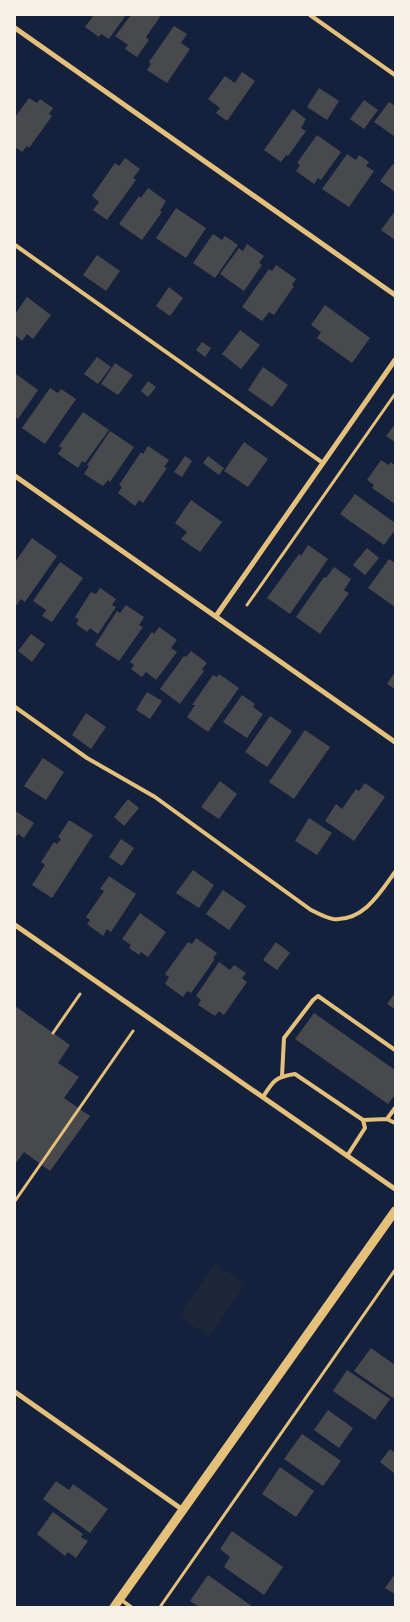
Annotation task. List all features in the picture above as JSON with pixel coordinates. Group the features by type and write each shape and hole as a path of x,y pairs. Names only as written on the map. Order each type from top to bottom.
{"street":[{"path":"15,28 395,295"},
{"path":"216,616 395,360"},
{"path":"15,476 395,742"},
{"path":"15,925 395,1189"},
{"path":"117,1603 395,1211"},
{"path":"15,1392 182,1510"}],"lane":[{"path":"310,15 395,75"},
{"path":"15,245 323,463"},
{"path":"15,707 87,758 155,797 311,910 332,919 351,918 365,909 378,896 395,872"},
{"path":"282,1076 284,1038 318,996 395,1050"},
{"path":"263,1097 274,1080 282,1076 295,1074 363,1120 387,1120 395,1123"},
{"path":"387,1120 395,1108"},
{"path":"348,1156 365,1128 363,1120"},
{"path":"117,1603 131,1607"}],"path":[{"path":"247,605 395,394"},
{"path":"53,1032 80,994"},
{"path":"15,1201 133,1031"},
{"path":"160,1607 395,1270"}],"shaded area":[{"path":"215,1263 245,1284 209,1337 179,1316"}],"building":[{"path":"94,15 126,15 109,39 101,34 99,37 85,27"},
{"path":"131,15 158,15 160,17 146,37 149,40 137,57 125,49 128,45 115,36"},
{"path":"174,26 187,34 181,43 190,49 167,83 147,70 151,64 149,62"},
{"path":"242,72 255,81 227,121 216,113 220,108 208,99 225,76 235,83"},
{"path":"319,88 339,101 327,120 307,107"},
{"path":"29,98 37,103 40,99 53,108 49,114 52,116 29,148 27,146 22,152 15,147 15,117"},
{"path":"364,100 378,110 364,129 350,119"},
{"path":"389,102 395,106 394,136 374,122"},
{"path":"293,109 306,119 301,128 306,131 288,156 286,155 281,162 264,150"},
{"path":"317,135 341,152 321,180 318,178 314,184 296,171 300,165 297,163"},
{"path":"347,154 356,160 359,155 369,162 366,166 374,171 349,207 322,189"},
{"path":"125,158 140,169 133,178 136,180 107,220 93,210 99,202 92,196 115,163 119,166"},
{"path":"393,164 395,165 395,192 380,181"},
{"path":"148,188 166,201 160,211 162,212 142,240 119,224 139,196 141,198"},
{"path":"176,208 206,228 186,258 156,238"},
{"path":"395,211 395,240 381,230"},
{"path":"213,234 222,240 225,236 238,245 215,278 193,263"},
{"path":"247,244 264,256 259,263 262,265 244,291 220,274 239,248 243,251"},
{"path":"97,255 120,271 106,291 83,275"},
{"path":"276,265 296,279 292,285 294,286 274,315 269,312 262,321 242,307 269,269 272,271"},
{"path":"169,287 183,298 170,316 156,306"},
{"path":"27,297 51,315 33,339 27,334 22,341 15,335 15,314"},
{"path":"325,305 370,338 352,363 317,338 321,332 311,325"},
{"path":"240,330 260,345 241,369 222,354"},
{"path":"202,342 211,348 205,357 196,350"},
{"path":"97,357 111,367 98,384 84,374"},
{"path":"115,363 133,375 118,395 101,384"},
{"path":"263,367 288,385 272,407 248,390"},
{"path":"16,374 38,390 18,419 15,416"},
{"path":"148,381 156,387 148,397 141,391"},
{"path":"50,388 58,393 61,389 76,399 45,444 22,428"},
{"path":"83,412 109,430 85,463 82,461 78,468 58,454 62,448 59,446"},
{"path":"395,424 395,442 386,436"},
{"path":"110,431 134,447 110,482 108,480 103,486 84,474 89,466 87,465"},
{"path":"244,442 268,459 248,487 224,471"},
{"path":"148,446 169,460 164,467 167,468 143,503 139,500 135,506 118,493 122,487 119,485 141,452 143,454"},
{"path":"185,456 192,461 182,477 174,472"},
{"path":"208,456 224,468 219,475 203,463"},
{"path":"381,460 389,465 391,462 395,466 395,504 372,488 374,485 367,480"},
{"path":"355,494 395,523 395,530 384,545 340,514"},
{"path":"191,500 222,522 200,552 181,539 187,532 175,523"},
{"path":"32,538 57,556 25,602 21,599 15,607 15,562"},
{"path":"308,545 328,559 290,614 267,598 299,554 301,556"},
{"path":"367,548 379,558 365,575 353,565"},
{"path":"389,559 395,563 395,607 368,588"},
{"path":"60,562 83,578 52,622 42,616 46,610 33,601"},
{"path":"334,567 351,579 344,590 349,593 320,634 296,617 324,577 326,578"},
{"path":"100,588 116,599 112,605 116,607 98,634 90,628 87,632 76,624 79,620 75,617 91,592 96,594"},
{"path":"126,605 144,617 139,625 143,627 119,661 95,645 117,611 120,613"},
{"path":"159,627 177,640 171,648 177,652 156,680 146,672 142,677 131,669 134,665 130,662 152,632 154,634"},
{"path":"31,634 45,644 32,662 18,651"},
{"path":"191,651 207,663 202,669 204,671 180,704 160,689 184,656 186,657"},
{"path":"395,672 395,689 387,684"},
{"path":"219,674 239,688 208,732 187,717 195,705 192,705 213,675 217,677"},
{"path":"147,692 162,701 150,719 136,710"},
{"path":"242,695 255,704 253,707 263,714 247,738 223,722"},
{"path":"86,713 106,727 91,749 72,735"},
{"path":"270,716 292,731 267,767 245,752"},
{"path":"305,730 330,747 294,799 269,782"},
{"path":"43,758 64,772 46,800 24,786"},
{"path":"220,781 237,794 219,819 201,807"},
{"path":"365,783 385,797 354,841 325,821 336,804 342,809 356,789 359,791"},
{"path":"128,799 139,808 124,826 114,817"},
{"path":"15,811 34,823 24,838 18,834 15,838"},
{"path":"309,818 332,833 317,855 295,841"},
{"path":"69,820 93,835 52,898 32,885 45,865 41,862 54,842 57,844 61,839 58,837"},
{"path":"121,839 134,848 122,866 109,857"},
{"path":"193,870 214,885 199,908 176,893"},
{"path":"109,876 136,894 111,932 107,929 103,936 87,924 90,920 86,917 104,891 100,889"},
{"path":"223,890 246,906 229,930 206,914"},
{"path":"140,913 166,932 148,957 141,952 139,955 129,948 131,945 122,939"},
{"path":"196,938 217,953 213,958 215,959 191,993 187,991 183,997 165,984 169,977 165,974 188,942 192,944"},
{"path":"276,942 290,953 277,970 263,960"},
{"path":"219,962 230,970 234,965 246,973 242,978 247,982 224,1015 219,1011 215,1016 198,1005 201,1000 196,996"},
{"path":"395,993 395,1009 387,1004"},
{"path":"15,1006 70,1045 58,1063 79,1077 64,1098 90,1116 50,1171 24,1152 15,1164"},
{"path":"314,1013 395,1070 395,1095 388,1104 295,1039"},
{"path":"371,1348 395,1365 395,1396 393,1398 354,1371"},
{"path":"347,1370 390,1399 375,1420 333,1391"},
{"path":"328,1410 353,1428 339,1448 314,1430"},
{"path":"302,1434 341,1461 323,1486 284,1459"},
{"path":"390,1449 395,1453 395,1474 380,1462"},
{"path":"280,1467 314,1491 296,1517 262,1494"},
{"path":"56,1481 69,1490 73,1484 108,1509 90,1533 43,1499"},
{"path":"53,1512 83,1534 81,1537 88,1541 76,1558 68,1552 65,1556 37,1534"},
{"path":"232,1531 283,1567 264,1595 224,1567 230,1557 220,1549"},
{"path":"395,1574 395,1594 385,1588"},
{"path":"208,1575 253,1607 199,1607 190,1601"}]}
